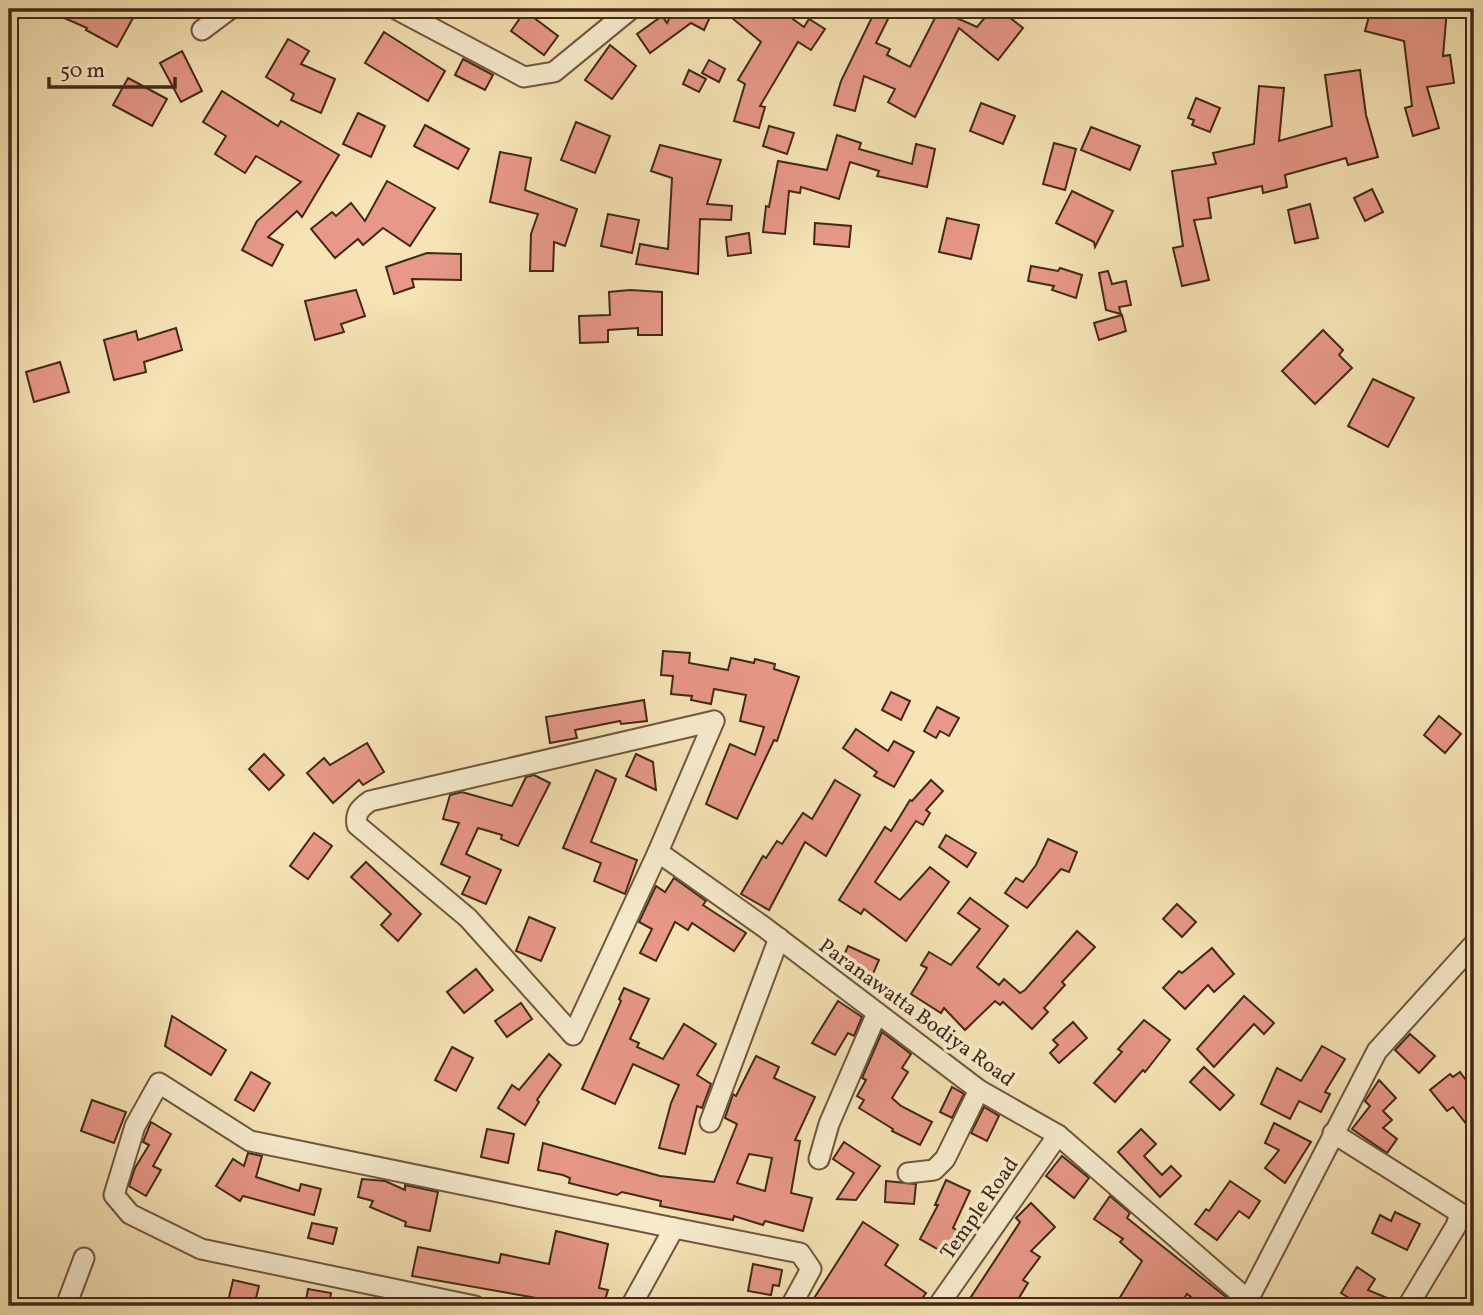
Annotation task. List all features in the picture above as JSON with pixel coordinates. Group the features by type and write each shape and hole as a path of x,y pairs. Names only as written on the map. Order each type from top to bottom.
{"street":[{"path":"202,30 230,9"},
{"path":"396,9 524,77 554,72 631,9"},
{"path":"714,721 658,852 573,1035 468,918 357,825 355,817 360,808 370,800 714,721"},
{"name":"Paranawatta Bodiya Road","path":"658,852 779,938 979,1090 1058,1135 1246,1303"},
{"path":"710,1122 779,938"},
{"path":"1246,1303 1377,1051 1474,944"},
{"path":"819,1159 848,1075 877,1013"},
{"path":"475,1306 201,1249 130,1214 114,1195 135,1126 159,1083 250,1141 800,1253 811,1269 791,1306"},
{"path":"908,1173 934,1170 946,1159 979,1090"},
{"path":"1333,1133 1460,1213 1456,1226 1408,1306"},
{"name":"Temple Road","path":"938,1306 1058,1135"},
{"path":"631,1306 674,1228"},
{"path":"66,1306 84,1258"}],"building":[{"path":"44,9 138,9 117,47 86,30 87,28"},
{"path":"674,9 693,9 710,17 704,30 691,23 650,53 637,34 662,16 667,23"},
{"path":"740,9 762,9 772,17 779,9 804,27 809,19 825,29 811,50 798,42 760,106 765,107 759,128 734,121 745,84 738,80 761,42 732,18"},
{"path":"876,9 893,9 876,43 890,49 887,55 910,67 939,10 977,27 992,9 999,9 1023,28 998,60 959,28 915,117 888,102 895,89 864,76 855,111 834,105 841,81"},
{"path":"1371,9 1407,9 1423,13 1423,9 1447,9 1443,56 1450,55 1454,83 1427,87 1439,128 1413,136 1405,108 1412,106 1404,41 1365,31"},
{"path":"525,11 558,36 544,55 511,31"},
{"path":"384,32 445,71 428,101 365,63"},
{"path":"288,39 309,51 301,64 335,79 321,113 291,100 294,94 266,77"},
{"path":"610,45 636,66 612,99 585,80"},
{"path":"182,51 202,91 181,102 160,63"},
{"path":"463,59 493,75 485,90 455,75"},
{"path":"709,60 725,69 719,82 702,73"},
{"path":"689,70 706,79 699,92 683,84"},
{"path":"1360,70 1366,115 1378,157 1348,165 1346,158 1285,175 1287,187 1263,193 1262,186 1208,198 1211,218 1194,220 1209,280 1182,286 1173,248 1183,246 1172,171 1216,164 1213,153 1254,144 1259,86 1284,88 1279,141 1332,126 1325,75"},
{"path":"128,78 167,99 152,126 113,105"},
{"path":"222,91 278,126 281,121 339,155 302,217 297,211 268,237 283,245 272,266 242,250 257,221 301,182 256,156 245,173 215,154 226,136 203,122"},
{"path":"1196,98 1220,108 1210,132 1192,125 1194,120 1188,118"},
{"path":"981,103 1015,116 1003,144 970,131"},
{"path":"358,113 385,126 371,157 343,144"},
{"path":"576,122 610,136 595,173 561,160"},
{"path":"425,125 469,149 458,169 414,146"},
{"path":"769,126 794,133 787,154 763,146"},
{"path":"1091,127 1140,146 1130,170 1081,150"},
{"path":"837,135 861,143 859,149 912,164 916,144 935,149 927,187 877,176 879,171 850,162 839,199 801,187 800,193 789,191 785,234 763,232 766,206 769,207 778,161 827,170"},
{"path":"1054,143 1076,149 1065,190 1043,184"},
{"path":"660,145 721,160 707,204 732,206 731,220 700,219 698,274 636,264 640,244 668,249 672,178 651,171"},
{"path":"500,152 531,158 525,190 577,209 565,246 554,242 553,271 530,271 531,234 538,214 490,202"},
{"path":"387,181 435,208 410,246 383,228 363,245 358,239 335,258 311,229 332,212 336,216 351,203 365,221"},
{"path":"1372,189 1383,212 1365,221 1354,198"},
{"path":"1072,191 1113,211 1095,247 1094,242 1056,223"},
{"path":"1310,204 1318,238 1295,243 1288,210"},
{"path":"608,214 639,220 632,253 601,246"},
{"path":"947,218 979,225 971,259 939,252"},
{"path":"815,223 851,226 849,247 814,244"},
{"path":"749,233 751,253 728,256 726,237"},
{"path":"427,253 461,254 461,280 412,279 414,287 394,294 386,267"},
{"path":"1031,266 1058,271 1060,268 1082,275 1076,298 1052,290 1054,286 1028,281"},
{"path":"1108,271 1112,284 1126,281 1131,305 1119,307 1121,314 1106,310 1099,273"},
{"path":"356,290 365,316 341,324 344,332 315,340 305,301"},
{"path":"609,292 662,292 662,335 638,335 638,328 608,330 608,342 580,343 579,316 610,315"},
{"path":"1122,315 1126,331 1099,340 1094,323"},
{"path":"176,328 182,350 144,362 146,372 114,380 104,340 136,331 138,340"},
{"path":"1323,330 1343,350 1339,355 1352,368 1315,404 1282,371"},
{"path":"60,362 69,392 34,402 26,372"},
{"path":"1373,379 1414,398 1388,447 1348,426"},
{"path":"663,651 690,653 689,663 728,670 731,658 754,663 755,659 775,664 774,669 799,677 777,741 774,740 737,819 706,804 730,744 755,755 764,727 740,721 746,695 714,689 711,704 691,700 692,696 671,694 673,676 661,675"},
{"path":"891,692 910,701 901,720 882,710"},
{"path":"644,700 647,721 621,724 620,721 575,730 577,738 550,743 546,717"},
{"path":"937,707 959,718 949,736 940,731 936,738 924,731"},
{"path":"1439,716 1461,734 1445,753 1424,735"},
{"path":"856,729 888,751 894,741 914,752 894,787 874,776 877,772 843,748"},
{"path":"367,743 384,772 363,785 359,780 333,803 307,773 324,758 330,765"},
{"path":"264,754 284,775 269,790 249,769"},
{"path":"636,754 653,762 656,790 626,776"},
{"path":"596,770 616,779 591,842 637,860 625,894 594,881 601,863 563,848"},
{"path":"534,775 550,783 518,846 501,839 502,835 478,828 466,854 501,870 486,904 462,894 470,877 441,864 459,823 443,819 450,795 462,792 512,806 526,777"},
{"path":"835,780 860,795 826,856 805,842 769,910 741,894 763,856 766,858 777,841 782,844 803,813 812,819"},
{"path":"931,780 943,791 926,810 930,813 923,825 916,821 875,882 900,900 930,867 949,882 906,941 864,909 861,914 839,900 885,827 891,831 910,800 912,801"},
{"path":"314,833 332,846 308,879 290,866"},
{"path":"946,835 976,853 967,867 939,847"},
{"path":"1048,839 1077,852 1069,872 1061,869 1027,908 1005,893 1016,878 1023,882 1036,865"},
{"path":"366,862 421,914 398,941 381,925 391,914 351,877"},
{"path":"674,878 706,901 703,905 746,933 734,951 692,923 688,930 675,922 656,961 640,953 652,929 639,922 656,886 665,892"},
{"path":"970,898 1008,926 977,967 999,985 1004,979 1020,993 1025,990 1077,931 1095,947 1062,982 1065,985 1044,1008 1048,1012 1032,1029 1003,1002 1000,1005 995,1001 965,1030 944,1008 941,1013 911,994 927,968 921,965 929,952 951,965 980,929 958,913"},
{"path":"1177,904 1196,922 1182,937 1163,919"},
{"path":"529,917 555,928 541,961 516,951"},
{"path":"848,946 879,960 869,983 849,973 851,967 841,962"},
{"path":"1212,948 1234,974 1214,992 1208,985 1185,1009 1163,988 1179,971 1182,973"},
{"path":"476,969 493,990 464,1013 447,992"},
{"path":"624,988 649,999 630,1039 639,1043 637,1047 663,1059 684,1024 716,1044 697,1075 711,1084 702,1108 697,1106 685,1154 659,1148 671,1103 679,1085 633,1064 615,1104 582,1089 621,1001 619,999"},
{"path":"1244,996 1274,1023 1264,1034 1254,1024 1214,1067 1197,1049"},
{"path":"838,1001 862,1017 854,1036 848,1033 835,1055 812,1043"},
{"path":"521,1003 532,1019 507,1037 495,1021"},
{"path":"172,1016 226,1050 211,1075 165,1046"},
{"path":"1144,1020 1170,1040 1145,1072 1143,1070 1115,1102 1094,1083 1122,1052 1118,1049"},
{"path":"1073,1022 1087,1038 1059,1063 1050,1053 1058,1045 1053,1040"},
{"path":"882,1032 911,1054 902,1068 908,1072 892,1098 901,1106 932,1122 920,1145 892,1131 893,1129 859,1108 864,1100 857,1096 866,1080 862,1078"},
{"path":"1410,1034 1435,1056 1419,1073 1395,1050"},
{"path":"1322,1046 1345,1059 1325,1092 1330,1094 1321,1112 1299,1101 1290,1119 1261,1104 1277,1068 1301,1081"},
{"path":"452,1047 473,1058 456,1091 435,1080"},
{"path":"549,1054 561,1065 537,1100 539,1102 525,1125 498,1108 512,1085 519,1090"},
{"path":"756,1056 779,1067 774,1078 815,1097 795,1140 800,1141 791,1193 812,1198 803,1231 765,1221 763,1225 734,1216 733,1220 660,1206 661,1201 622,1192 617,1195 569,1183 570,1178 563,1175 538,1170 543,1143 660,1176 714,1182 737,1124 725,1118 733,1094 736,1096","holes":["749,1154 772,1158 765,1191 737,1183"]},
{"path":"1204,1067 1234,1095 1220,1110 1190,1082"},
{"path":"251,1072 270,1083 254,1111 235,1100"},
{"path":"1460,1072 1474,1091 1474,1134 1453,1107 1447,1111 1430,1090 1450,1074 1453,1077"},
{"path":"1379,1080 1396,1098 1383,1111 1392,1120 1383,1128 1397,1139 1387,1153 1352,1129 1370,1106 1365,1101"},
{"path":"952,1087 964,1094 952,1118 940,1112"},
{"path":"92,1100 126,1112 114,1143 81,1131"},
{"path":"984,1107 999,1116 987,1141 971,1133"},
{"path":"151,1122 171,1134 153,1166 161,1170 146,1196 129,1186 135,1168 149,1145 143,1142"},
{"path":"1274,1123 1311,1142 1285,1183 1265,1168 1279,1150 1265,1143"},
{"path":"487,1129 514,1134 508,1163 481,1157"},
{"path":"1141,1129 1156,1144 1144,1156 1162,1175 1171,1166 1181,1176 1160,1197 1118,1152"},
{"path":"844,1142 880,1166 856,1200 837,1199 854,1173 833,1159"},
{"path":"248,1153 262,1156 256,1177 299,1191 301,1184 321,1189 314,1215 243,1196 240,1201 216,1186 233,1159 244,1166"},
{"path":"1062,1156 1089,1178 1074,1198 1046,1176"},
{"path":"362,1179 385,1181 405,1190 405,1185 438,1192 430,1231 405,1226 406,1222 370,1207 373,1201 358,1197"},
{"path":"946,1180 970,1191 953,1228 960,1232 948,1255 920,1239 938,1205 935,1205"},
{"path":"886,1181 916,1184 914,1204 885,1202"},
{"path":"1230,1181 1260,1201 1249,1218 1239,1211 1217,1240 1195,1224 1206,1209 1209,1211"},
{"path":"1110,1196 1130,1213 1127,1218 1226,1297 1219,1306 1203,1306 1187,1294 1179,1306 1130,1306 1119,1299 1142,1261 1120,1242 1123,1239 1094,1219"},
{"path":"1031,1203 1055,1227 1031,1251 1040,1257 1023,1280 1028,1283 1014,1306 965,1306 1020,1222 1016,1218"},
{"path":"1395,1212 1420,1224 1407,1250 1372,1233 1380,1215 1391,1221"},
{"path":"863,1222 898,1245 885,1265 926,1293 917,1306 809,1306"},
{"path":"312,1223 337,1228 333,1244 308,1238"},
{"path":"556,1231 608,1244 599,1288 608,1290 604,1303 599,1302 598,1306 547,1306 548,1300 412,1276 418,1247 499,1263 501,1254 549,1264"},
{"path":"753,1264 782,1270 779,1286 773,1285 771,1295 748,1291"},
{"path":"1357,1267 1375,1279 1368,1290 1397,1302 1396,1306 1362,1306 1341,1293"},
{"path":"233,1280 259,1286 254,1306 227,1306"},
{"path":"308,1289 331,1293 329,1306 305,1306"}]}
